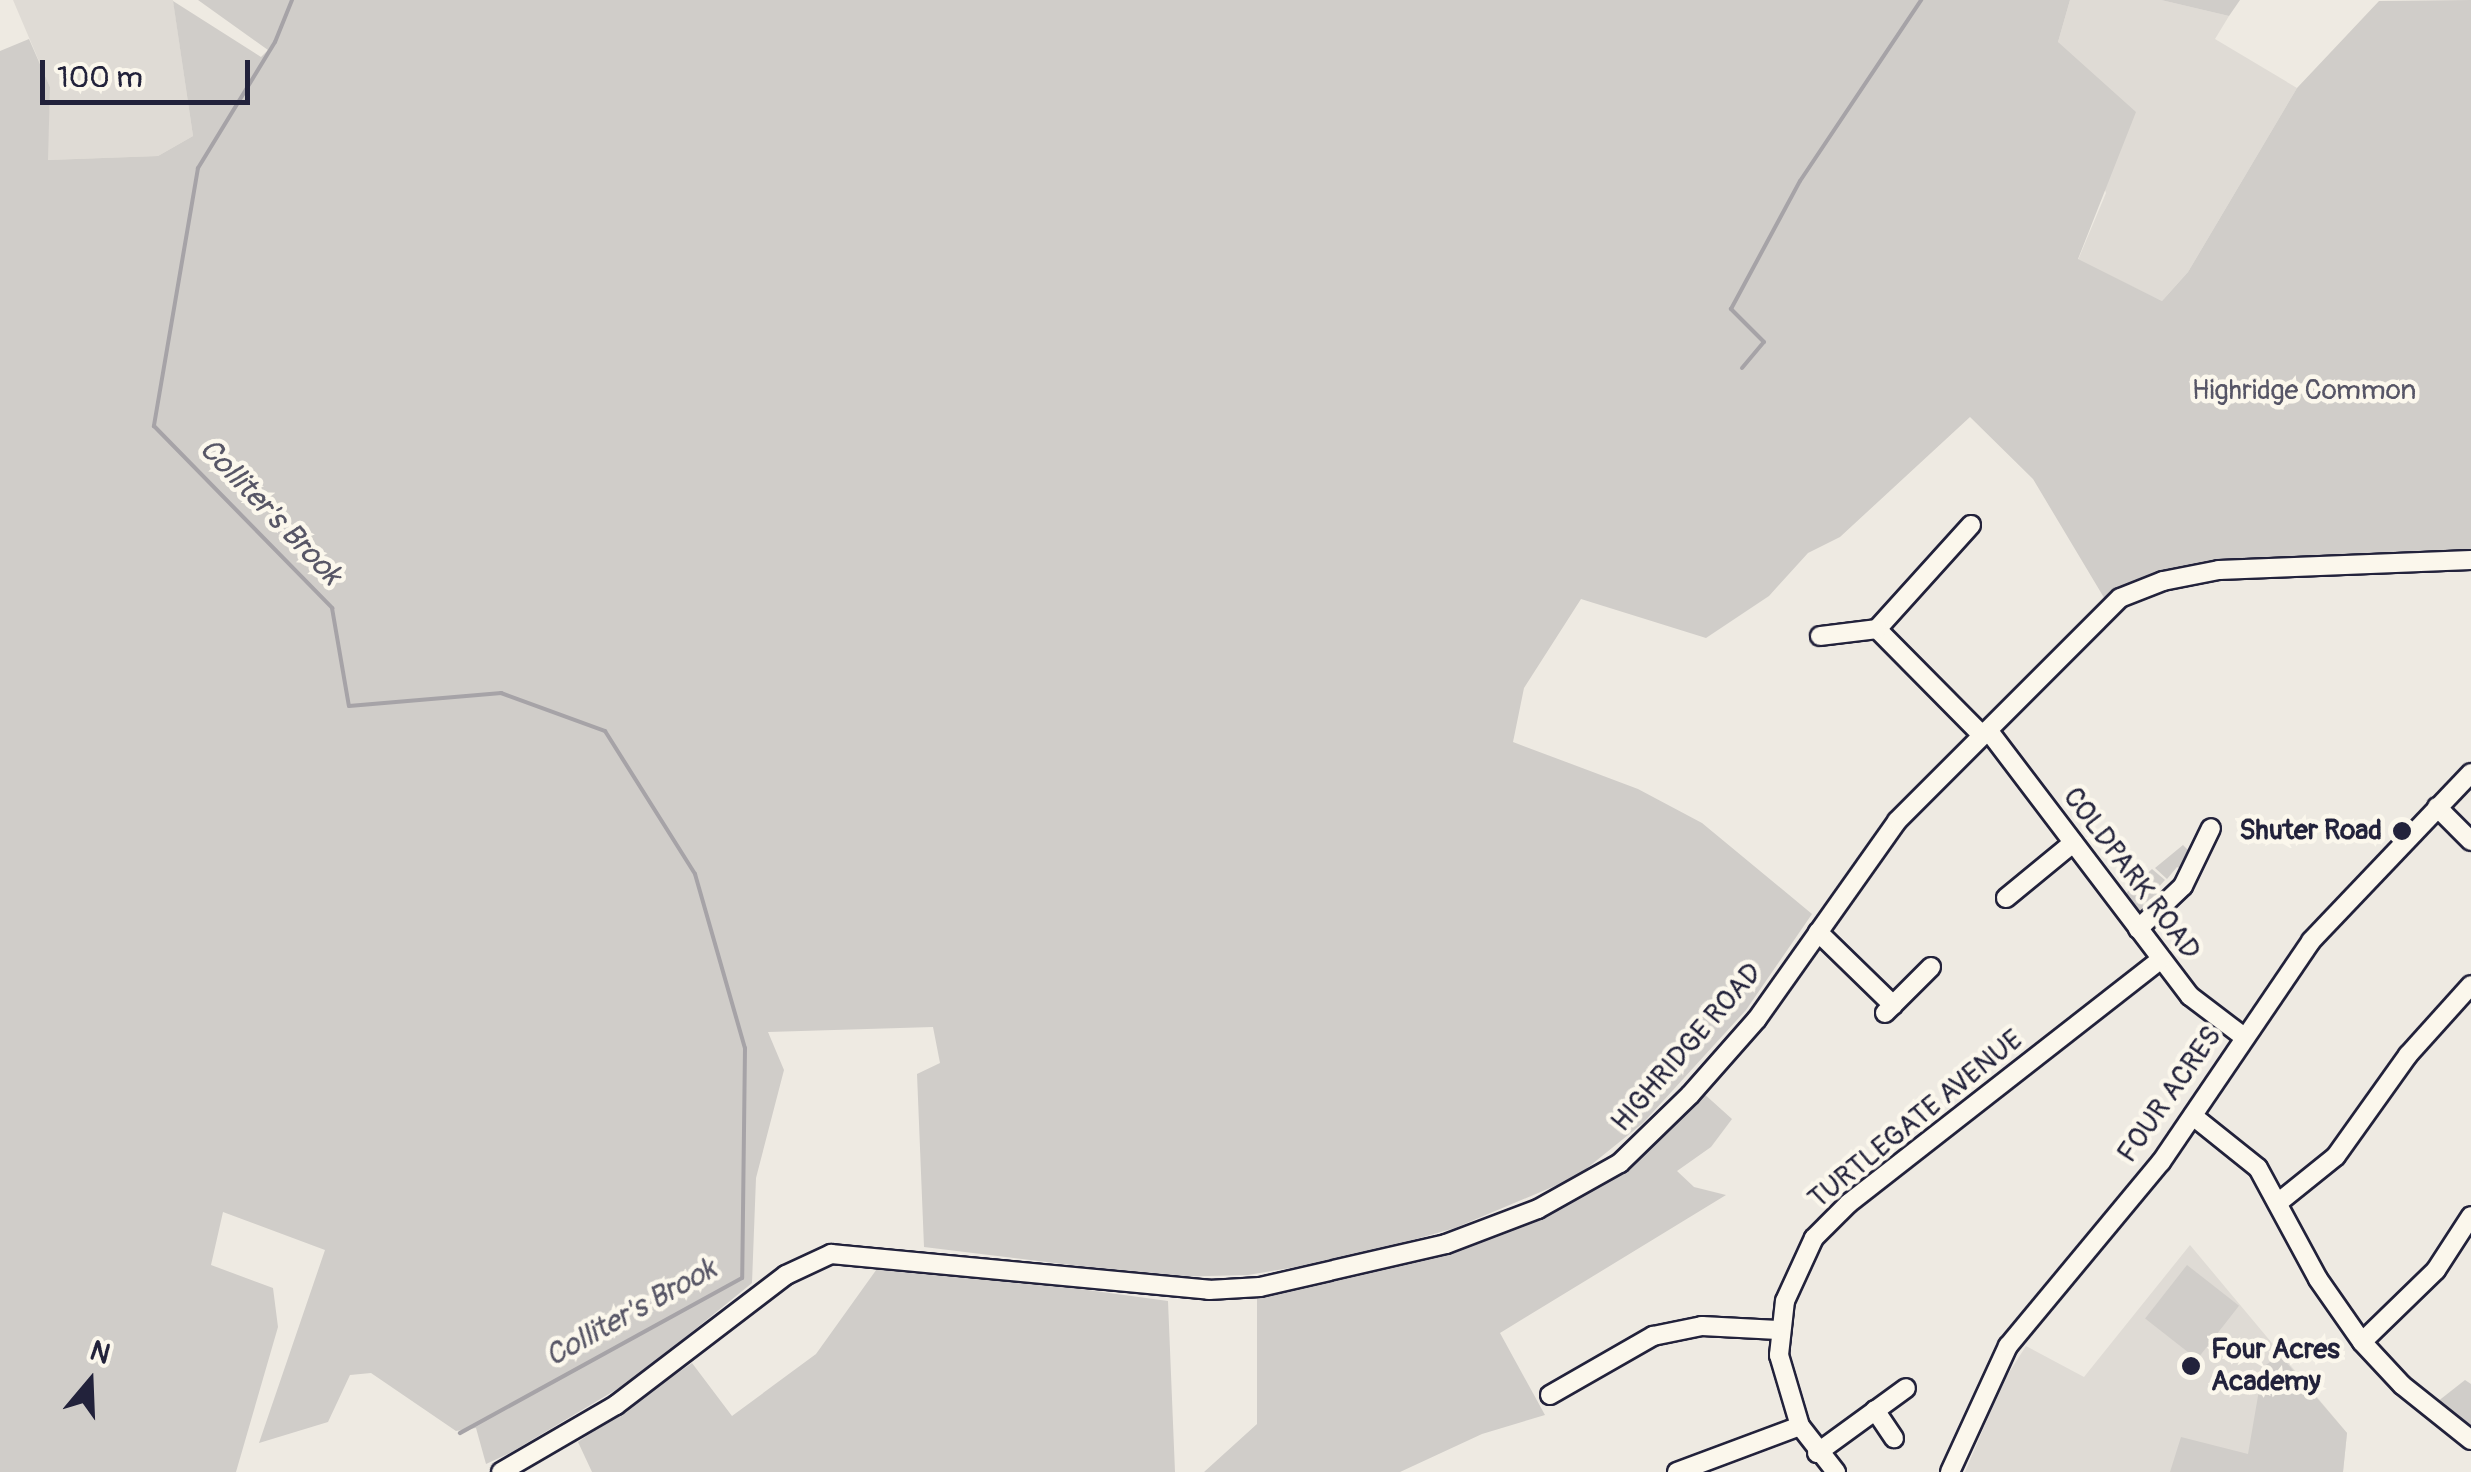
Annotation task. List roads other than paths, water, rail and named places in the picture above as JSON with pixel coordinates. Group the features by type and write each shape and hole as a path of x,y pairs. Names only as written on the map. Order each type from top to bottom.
{"street":[{"path":"1820,637 1877,629 1972,525"},
{"name":"HIGHRIDGE ROAD","path":"501,1472 616,1406 786,1275 831,1254 1226,1289 1446,1244 1538,1209 1620,1164 1645,1141 1757,1019 1897,821 2105,611 2140,588 2219,570 2471,560"},
{"name":"COLDPARK ROAD","path":"1877,629 1985,732 2190,996 2244,1037"},
{"name":"FOUR ACRES","path":"1950,1472 2008,1346 2193,1116 2311,942 2471,772"},
{"path":"2437,808 2471,841"},
{"path":"2138,929 2183,886 2211,828"},
{"path":"2006,898 2073,844"},
{"path":"1818,932 1889,1009 1931,967"},
{"name":"TURTLEGATE AVENUE","path":"1836,1472 1818,1454 1800,1426 1782,1380 1778,1330 1797,1266 1828,1222 2160,960"},
{"path":"2279,1202 2336,1156 2408,1056 2471,985"},
{"path":"2193,1116 2244,1152 2279,1202 2318,1279 2362,1342 2402,1385 2471,1440"},
{"path":"2362,1342 2424,1284 2471,1216"},
{"path":"1550,1396 1653,1336 1702,1326 1778,1330"},
{"path":"1818,1454 1906,1388"},
{"path":"1875,1410 1894,1438"},
{"path":"1677,1472 1800,1426"}],"waterway":[{"name":"Colliter's Brook","path":"292,0 275,42 198,168 154,426 332,608 349,706 501,693 605,731 695,874 745,1048 742,1278 460,1433"},
{"path":"1742,368 1764,342 1731,309 1800,181 1921,0"}],"place":[{"name":"Shuter Road","path":"2402,831"},
{"name":"Four Acres Academy","path":"2191,1366"}],"park label":[{"name":"Highridge Common","path":"2304,391"}]}
